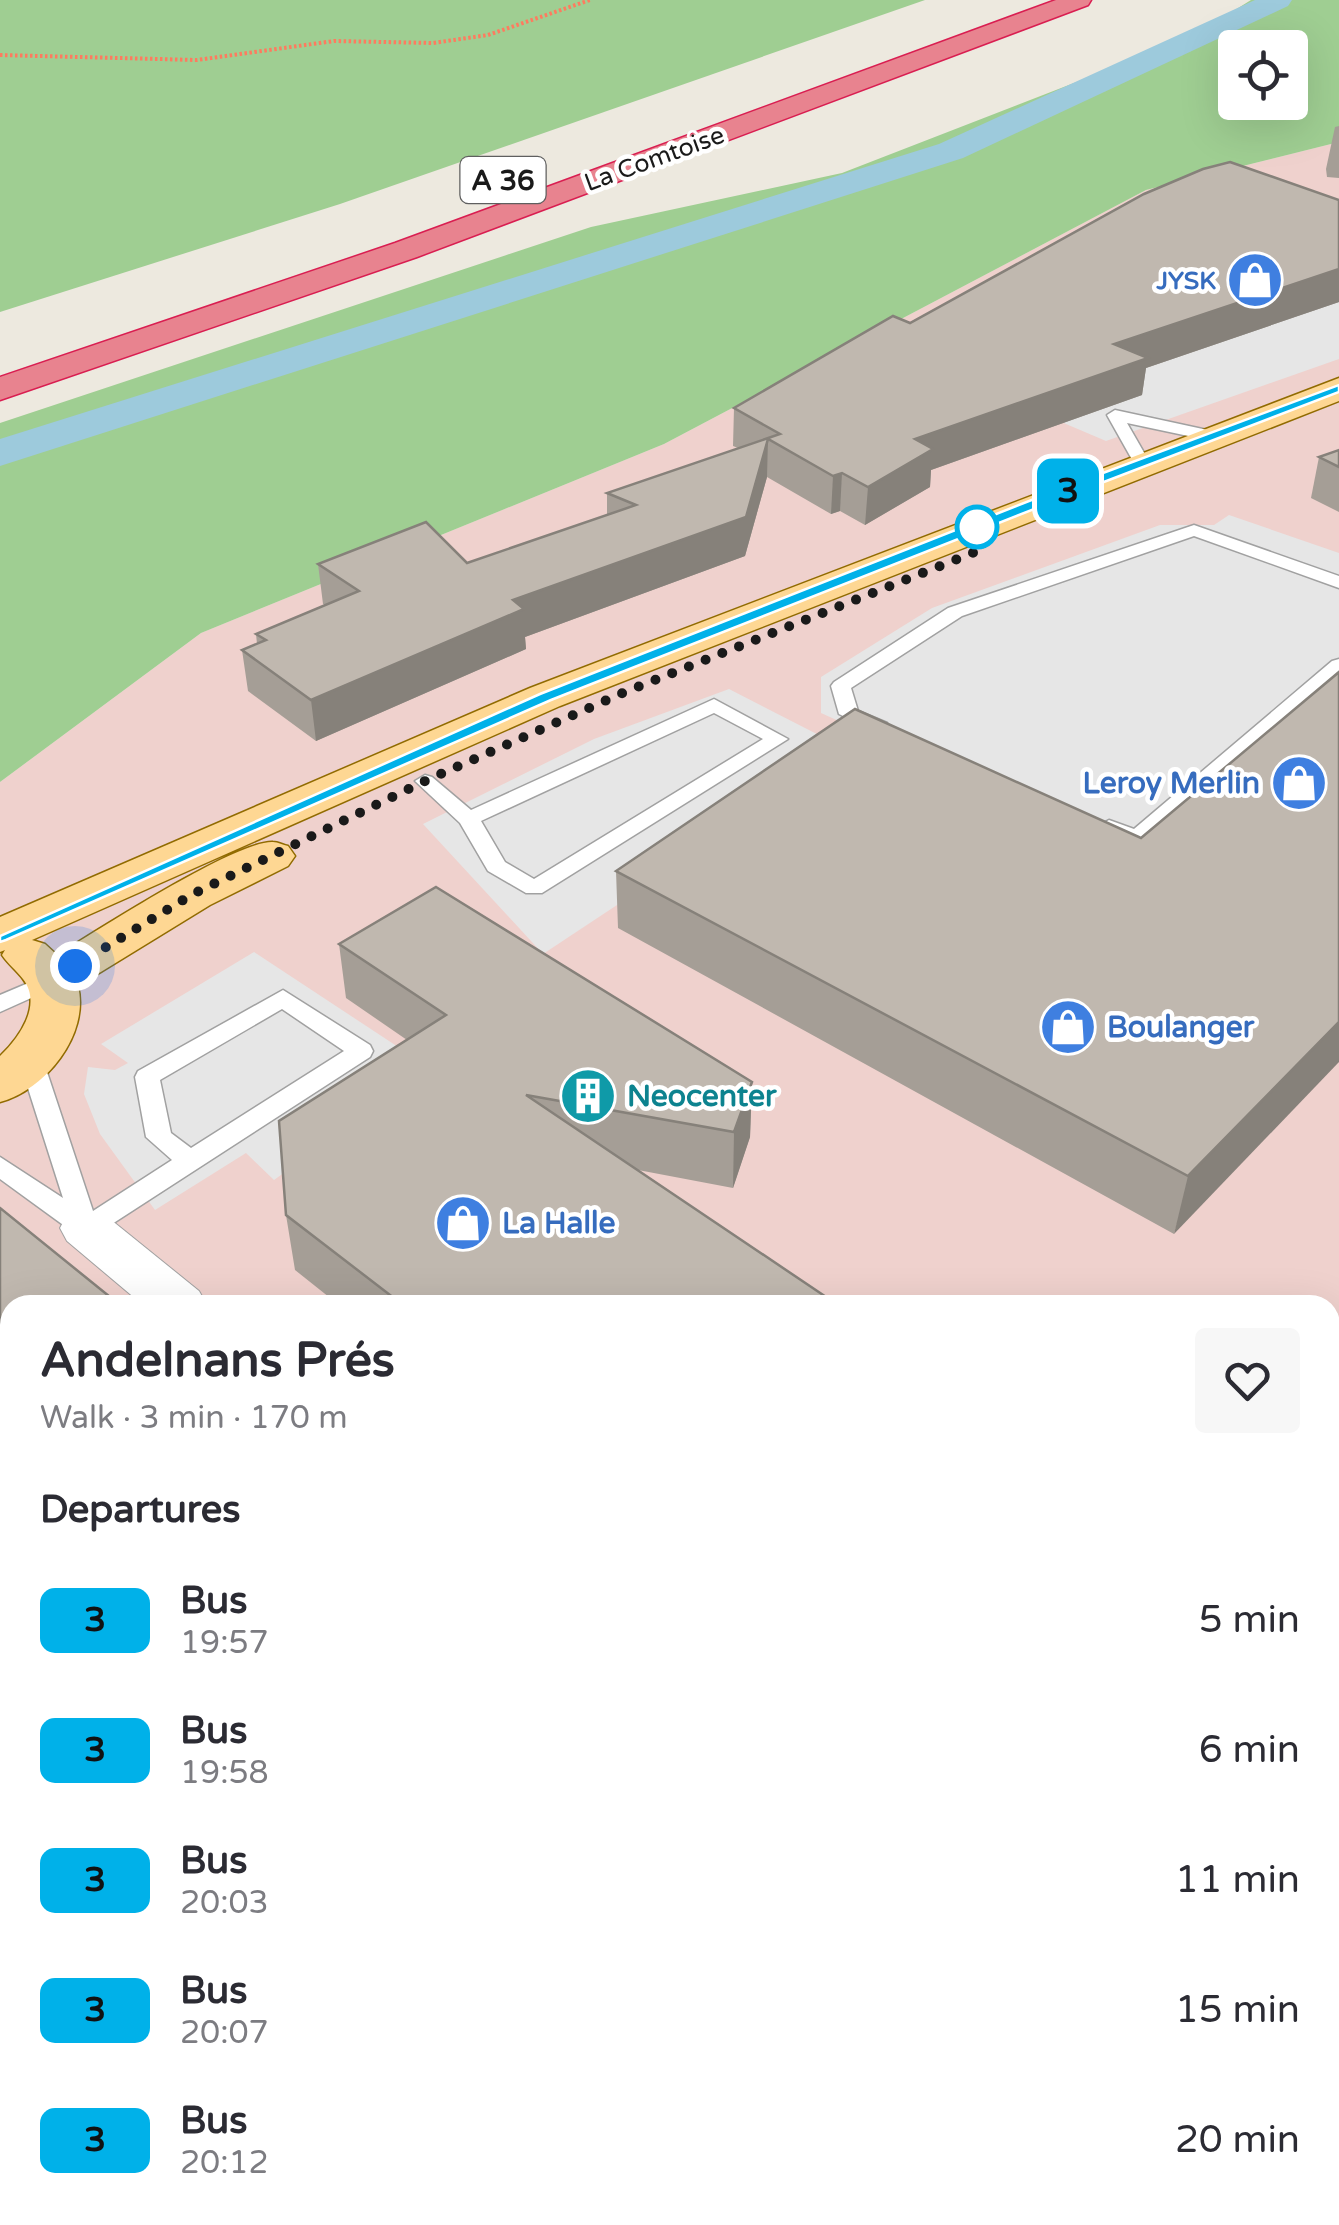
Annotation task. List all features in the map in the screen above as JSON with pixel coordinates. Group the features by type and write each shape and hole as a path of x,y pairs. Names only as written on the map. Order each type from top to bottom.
{"highway":[{"path":"774,82 1002,0"},
{"name":"La Comtoise","path":"0,389 406,250 1079,0"}],"main road":[{"path":"0,939 545,697 1339,389"},
{"path":"52,980 193,894 425,781 625,692 1339,410"},
{"path":"0,939 38,963 52,980 57,1005 50,1032 16,1072"}],"street":[{"path":"86,1228 168,1295"}],"lane":[{"path":"903,737 849,714 842,686 955,612 1194,530 1339,582"},
{"path":"1083,814 1137,838 1339,665"},
{"path":"425,781 469,819 496,866 534,888 778,739 714,705 469,819"},
{"path":"0,1004 52,980"},
{"path":"86,1228 361,1051 283,998 147,1077 159,1137 190,1161"},
{"path":"16,1072 86,1228"},
{"path":"0,1166 86,1228"}],"path":[{"path":"0,55 196,60 334,41 432,42 488,35 590,0"}],"shaded area":[{"path":"1339,142 1339,1295 0,1295 0,782 201,633 664,444 1146,190"},
{"path":"1339,300 1339,359 1106,441 890,349"},
{"name":"Leroy Merlin","path":"1229,515 1339,553 1339,697 1141,857 821,713 821,677 932,608 1160,525 1214,525"},
{"path":"729,689 850,751 543,954 423,824 594,739"},
{"path":"254,952 430,1068 274,1180 246,1153 155,1210 100,1134 84,1094 88,1067 115,1070 128,1063 101,1044"}],"green space":[{"path":"0,0 925,0 340,204 0,312"},
{"path":"1251,0 1339,0 1339,142 1146,190 664,444 201,633 0,782 0,423 591,227 842,173 1190,38"}],"building":[{"path":"1230,162 1339,200 1339,269 1114,344 1148,358 915,439 933,449 868,487 842,473 833,476 768,439 746,517 513,600 524,609 311,700 242,650 266,640 256,634 359,591 318,564 426,522 467,563 636,505 607,493 780,434 734,408 893,316 910,323 1144,194"},
{"path":"1339,450 1339,467 1319,457"},
{"name":"Boulanger","path":"1339,672 1339,1022 1188,1176 616,871 855,709 1141,838"},
{"path":"436,887 752,1082 734,1132 526,1095 823,1295 390,1295 286,1215 279,1121 446,1015 339,944"},
{"path":"0,1208 108,1295 0,1295"}],"waterway":[{"path":"0,453 951,151 1278,0"}],"bus line":[{"name":"3","path":"0,936 545,697 801,594 1339,389"}],"place":[{"name":"JYSK","path":"1255,280"},
{"name":"Leroy Merlin","path":"1299,783"},
{"name":"Boulanger","path":"1068,1027"},
{"name":"Neocenter","path":"588,1096"},
{"name":"La Halle","path":"463,1223"}],"route":[{"path":"75,966 193,894 425,781 625,692 985,548 977,527"}]}
